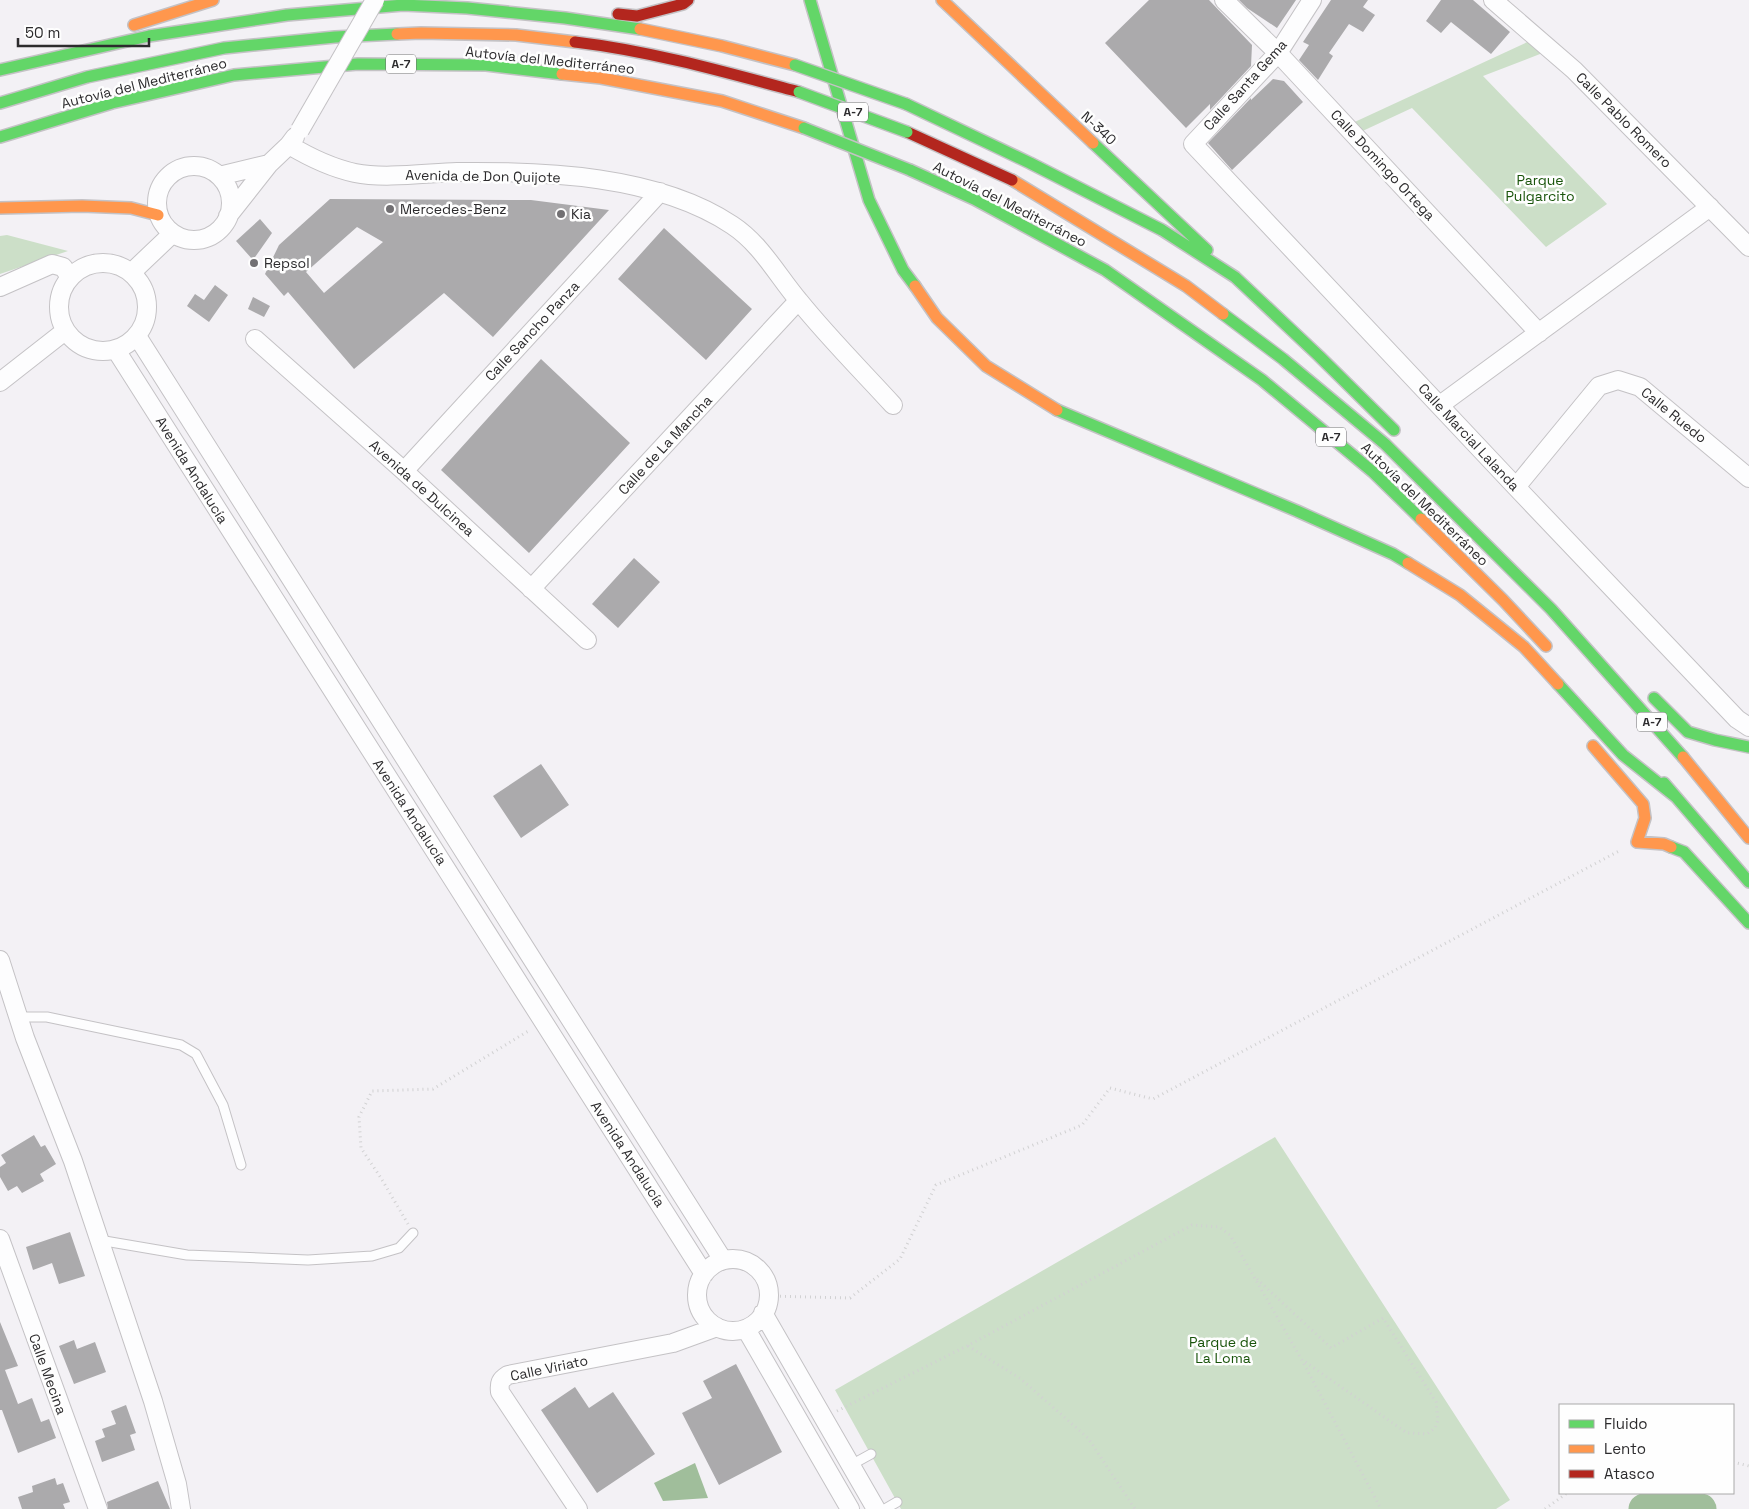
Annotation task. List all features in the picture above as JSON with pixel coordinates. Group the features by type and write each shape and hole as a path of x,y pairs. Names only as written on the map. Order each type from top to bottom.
{"main road":[{"path":"125,28 214,0"},
{"path":"467,8 547,6 637,16 682,4 688,0"},
{"path":"810,0 869,200 903,270 936,318 986,366 1051,408 1297,511 1393,554 1460,595 1524,647 1623,755 1676,797"},
{"name":"N-340","path":"942,0 1235,277"},
{"path":"0,69 149,36 287,15 403,5 467,8 565,18 653,31 795,65 906,104 1162,230 1235,277 1403,439"},
{"name":"Autovía del Mediterráneo","path":"0,103 87,77 224,48 334,36 421,33 516,35 614,47 721,71 799,92 907,132 1018,183 1186,286 1283,359 1385,444 1551,609 1668,739 1749,838"},
{"path":"0,69 107,34"},
{"name":"Autovía del Mediterráneo","path":"0,137 112,103 234,75 358,64 486,65 601,78 722,101 804,128 910,170 974,199 1105,270 1262,380 1373,472 1503,600 1556,657"},
{"path":"0,208 82,206 131,208 158,215"},
{"path":"1511,553 1551,609"},
{"path":"1460,595 1504,645"},
{"path":"1590,652 1618,667"},
{"path":"1646,691 1688,732 1749,747"},
{"path":"1586,738 1643,804 1645,818 1637,842 1664,844 1684,852 1749,923"},
{"path":"1645,759 1749,882"}],"street":[{"path":"228,216 230,195 226,185 219,176 209,169 197,166 185,167 174,172 164,180 158,191 158,215 164,226 172,234 182,239 193,240 204,239 215,234 269,164 289,145 300,130 375,0"},
{"name":"Calle Domingo Ortega","path":"1224,0 1278,53 1539,333"},
{"name":"Calle Santa Gema","path":"1193,144 1278,53 1312,0"},
{"name":"Calle Pablo Romero","path":"1493,0 1574,70 1749,247"},
{"name":"Calle Marcial Lalanda","path":"1193,144 1737,719 1749,727"},
{"name":"Avenida de Don Quijote","path":"289,145 307,156 356,173 372,175 457,172 532,173 601,180 660,192 698,206 733,225 763,252 798,301 892,405"},
{"path":"219,176 269,164"},
{"name":"Calle Sancho Panza","path":"404,471 660,192"},
{"path":"1440,406 1710,207"},
{"path":"132,273 172,234"},
{"path":"108,263 120,266 132,273 141,284 146,297 147,311 144,324 137,336 127,345 116,350 101,352 87,350 74,342 65,331 59,318 58,303 62,289 70,277 82,266 108,263"},
{"path":"0,287 52,264 63,267 70,277"},
{"name":"Calle de La Mancha","path":"531,589 798,301"},
{"path":"0,382 65,331"},
{"name":"Avenida Andalucía","path":"137,336 723,1260"},
{"name":"Avenida de Dulcinea","path":"255,339 404,471 587,640"},
{"name":"Avenida Andalucía","path":"116,350 704,1274"},
{"name":"Calle Ruedo","path":"1516,487 1599,386 1618,380 1640,386 1749,478"},
{"path":"0,960 25,1038 60,1123 153,1401 177,1484 181,1509"},
{"name":"Calle Mecina","path":"1,1244 98,1509"},
{"path":"723,1260 746,1261 763,1275 768,1285 769,1296 764,1314 746,1329 729,1331 717,1327 707,1320 700,1310 697,1298 699,1285 704,1274 713,1265 723,1260"},
{"path":"764,1314 876,1509"},
{"name":"Calle Viriato","path":"578,1509 500,1392 499,1384 502,1379 508,1376 672,1343 717,1327"},
{"path":"746,1329 850,1509"}],"lane":[{"path":"19,1017 47,1017 181,1045 196,1054 222,1105 241,1165"},
{"path":"99,1240 187,1255 308,1260 372,1256 399,1248 413,1233"},
{"path":"851,1465 871,1454"},
{"path":"885,1509 897,1502"}],"path":[{"path":"769,1296 850,1298 900,1259 936,1185 1082,1126 1110,1088 1153,1099 1637,842"},
{"path":"413,1233 361,1148 359,1116 372,1091 433,1089 532,1028"},
{"path":"823,1418 967,1346 1192,1225 1219,1227 1230,1235 1301,1359 1381,1509"},
{"path":"1252,1275 1331,1348 1382,1318 1436,1402 1438,1420 1435,1428 1427,1434 1407,1433 1301,1359"},
{"path":"967,1346 1021,1379 1088,1438 1135,1509"},
{"path":"1734,1462 1749,1466"},
{"path":"1545,1509 1566,1494"}],"green space":[{"name":"Parque Pulgarcito","path":"1536,38 1546,46 1540,54 1483,76 1607,204 1546,247 1412,108 1354,135 1346,126"},
{"path":"7,235 68,251 0,274 0,236"},
{"name":"Parque de La Loma","path":"1275,1137 1510,1500 1496,1509 901,1509 835,1390"}],"shaded area":[{"path":"695,1463 708,1498 663,1501 654,1483"}],"building":[{"path":"1149,0 1209,0 1252,45 1251,66 1210,110 1210,104 1186,128 1105,43"},
{"path":"1239,0 1296,0 1277,28 1247,8"},
{"path":"1331,0 1368,0 1363,7 1375,15 1363,32 1349,24 1329,53 1333,56 1318,80 1299,60 1309,45 1303,42"},
{"path":"1441,0 1473,0 1510,32 1491,54 1451,22 1441,33 1426,21"},
{"path":"1273,79 1284,81 1303,102 1232,170 1208,143 1251,98 1251,100"},
{"path":"330,199 531,200 609,210 493,337 444,293 354,369 288,292 284,296 265,274 279,245","holes":["357,227 383,242 324,293 306,272"]},
{"path":"260,219 272,233 253,260 236,241"},
{"path":"664,228 752,309 706,360 618,279"},
{"path":"215,285 228,295 209,322 187,306 195,294 204,300"},
{"path":"253,297 270,306 264,317 248,309"},
{"path":"541,359 630,443 529,553 441,470"},
{"path":"634,558 660,582 618,628 592,604"},
{"path":"541,764 569,805 521,838 493,796"},
{"path":"34,1135 41,1147 45,1145 56,1164 40,1174 44,1181 22,1193 17,1186 8,1191 0,1177 0,1167 6,1163 1,1155"},
{"path":"70,1232 85,1276 59,1284 52,1263 33,1270 26,1247"},
{"path":"0,1322 18,1366 5,1370 18,1404 32,1398 41,1422 49,1419 56,1438 18,1453 2,1410 0,1410"},
{"path":"74,1340 77,1349 95,1342 106,1372 74,1384 59,1346"},
{"path":"736,1364 782,1452 719,1485 682,1413 712,1398 703,1381"},
{"path":"575,1387 589,1408 613,1392 655,1454 597,1493 541,1410"},
{"path":"126,1405 136,1433 130,1435 135,1450 102,1462 95,1441 105,1437 102,1429 116,1424 111,1411"},
{"path":"55,1478 57,1485 63,1483 70,1502 63,1504 65,1509 22,1509 18,1497 33,1492 32,1486"},
{"path":"158,1481 170,1509 108,1509 107,1502"}],"waterway":[{"path":"1644,1509 1648,1507 1691,1507 1701,1509"}],"traffic: fast":[{"path":"810,0 869,200 903,270 915,286"},
{"path":"0,70 149,36 287,15 403,5 467,8 565,18 640,29"},
{"path":"0,103 87,77 224,48 335,37 397,34"},
{"path":"0,137 112,103 234,75 358,64 486,65 562,74"},
{"path":"795,65 906,104"},
{"path":"799,92 907,132"},
{"path":"906,104 1030,163 1162,230 1235,277 1394,430"},
{"path":"804,128 910,170"},
{"path":"1093,143 1207,250"},
{"path":"910,170 974,199 1105,270 1262,380 1373,472 1421,519"},
{"path":"1223,314 1283,359 1385,444 1551,609 1683,757"},
{"path":"1057,410 1297,511 1393,554 1408,563"},
{"path":"1558,684 1623,755 1676,797"},
{"path":"1654,698 1688,732 1749,747"},
{"path":"1664,783 1749,882"},
{"path":"1671,847 1684,852 1749,923"}],"traffic: slow":[{"path":"134,25 213,0"},
{"path":"942,0 1093,143"},
{"path":"640,29 722,46 795,65"},
{"path":"397,34 516,35 575,42"},
{"path":"562,74 601,78 722,101 804,128"},
{"path":"1012,180 1186,286 1223,314"},
{"path":"0,208 82,206 131,208 158,215"},
{"path":"915,286 937,318 986,366 1057,410"},
{"path":"1421,519 1503,600 1546,646"},
{"path":"1408,563 1460,595 1524,647 1558,684"},
{"path":"1593,746 1643,804 1645,818 1637,842 1664,844 1671,847"},
{"path":"1683,757 1749,838"}],"traffic: jam":[{"path":"618,14 637,16 683,4 688,0"},
{"path":"575,42 660,57 799,92"},
{"path":"907,132 1012,180"}],"place":[{"name":"Mercedes-Benz","path":"390,209"},
{"name":"Kia","path":"561,214"},
{"name":"Repsol","path":"254,263"}]}
